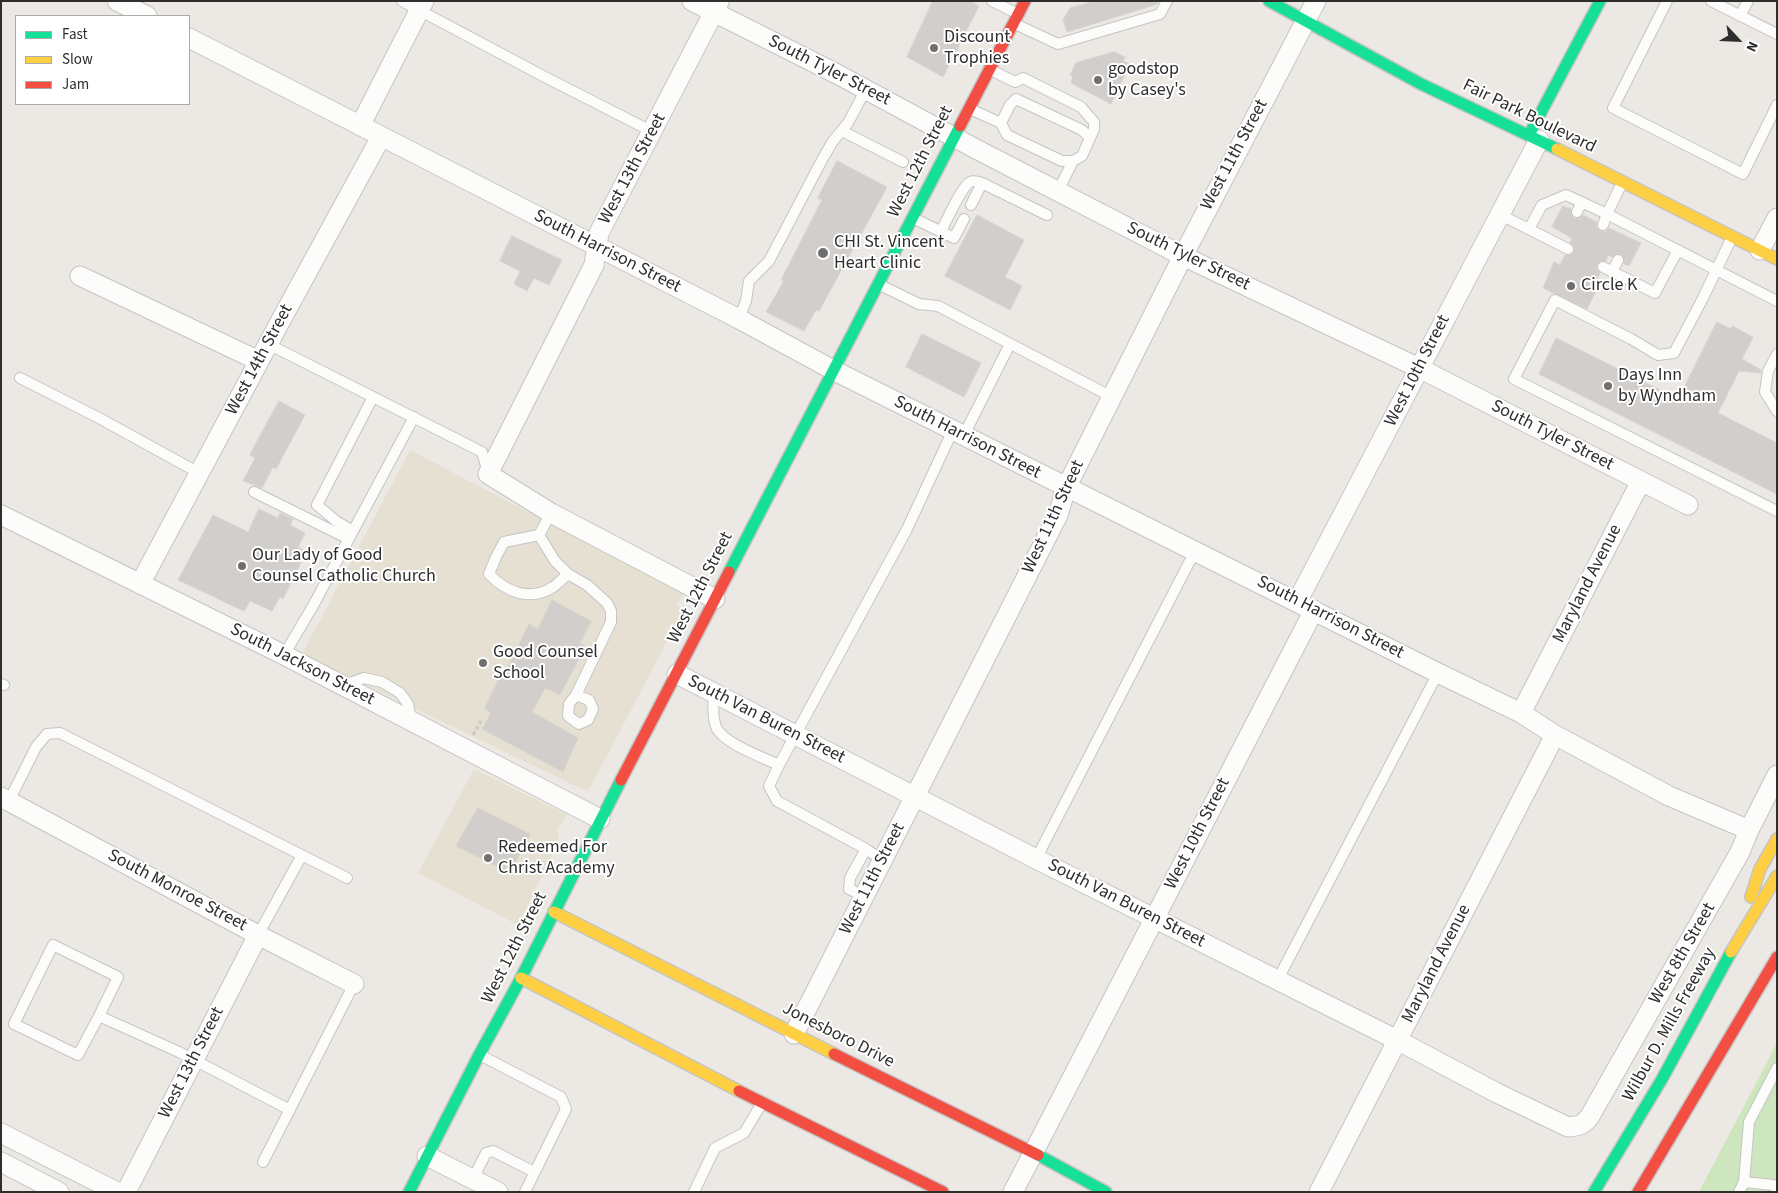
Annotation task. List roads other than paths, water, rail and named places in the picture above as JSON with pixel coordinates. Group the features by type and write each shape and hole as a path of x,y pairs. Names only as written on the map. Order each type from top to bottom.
{"main road":[{"name":"West 12th Street","path":"409,1192 479,1055 521,978 600,819 1025,1"},
{"name":"Fair Park Boulevard","path":"1269,1 1421,84 1777,259"},
{"name":"West 10th Street","path":"1534,138 1600,1"},
{"path":"1739,937 1760,870 1777,839"},
{"name":"Wilbur D. Mills Freeway","path":"1594,1192 1662,1079 1739,937 1777,876"},
{"name":"Jonesboro Drive","path":"554,912 1034,1153 1106,1192"},
{"path":"1638,1192 1777,957"},
{"path":"1740,1018 1777,972"},
{"path":"521,978 762,1103 942,1192"}],"street":[{"path":"117,1 144,15"},
{"name":"South Tyler Street","path":"692,1 717,7 953,137 1183,256 1419,368 1688,505"},
{"name":"West 11th Street","path":"794,1034 1058,515 1066,488 1183,256 1316,1"},
{"path":"360,126 421,6"},
{"name":"West 13th Street","path":"488,474 594,265 599,234 717,7"},
{"name":"South Harrison Street","path":"190,39 739,319 833,370 1066,488 1195,550 1521,713 1555,735 1669,796 1749,830"},
{"name":"West 14th Street","path":"140,584 198,473 381,137"},
{"name":"West 10th Street","path":"1014,1192 1154,919 1419,368 1498,214 1534,138"},
{"path":"1760,250 1777,218"},
{"path":"80,276 259,361"},
{"path":"488,474 551,513 715,599"},
{"name":"Maryland Avenue","path":"1521,713 1641,481"},
{"name":"South Jackson Street","path":"1,515 284,655 600,819"},
{"name":"South Van Buren Street","path":"677,674 1154,919 1397,1040 1497,1093 1560,1124 1568,1127 1578,1126"},
{"name":"Maryland Avenue","path":"1319,1192 1555,735"},
{"name":"West 8th Street","path":"1578,1126 1585,1123 1590,1116 1715,898 1740,852 1777,775"},
{"name":"South Monroe Street","path":"4,805 354,984"},
{"name":"West 13th Street","path":"126,1192 258,935"},
{"path":"1,1133 117,1192"},
{"path":"427,1156 498,1192"},
{"path":"1,1162 59,1192"}],"lane":[{"path":"402,1 421,6 543,76 653,132"},
{"path":"992,1 1016,19 1058,44 1160,14 1167,1"},
{"path":"1667,1 1613,108 1743,174 1776,110"},
{"path":"1711,1 1777,34"},
{"path":"1740,16 1748,1"},
{"path":"968,108 1001,123 1007,135 1062,162 1073,161 1082,156 1090,138 1094,122 1082,107 1023,78 1012,80 989,68"},
{"path":"1012,80 1016,99"},
{"path":"739,319 746,301 749,281 770,261 823,158 848,123 866,89"},
{"path":"1001,123 1010,105 1016,99"},
{"path":"1016,99 1082,130 1090,138"},
{"path":"842,130 903,162"},
{"path":"1058,191 1073,161"},
{"path":"940,231 964,188 970,182 976,181 1047,215"},
{"path":"971,205 982,183"},
{"path":"1603,225 1622,183"},
{"path":"1529,229 1542,205 1566,195 1608,214 1777,301"},
{"path":"1576,212 1582,202"},
{"path":"1498,214 1564,247 1565,235"},
{"path":"912,218 954,238 964,219"},
{"path":"1629,238 1633,227"},
{"path":"1733,237 1674,353 1658,355 1631,338 1555,300 1514,379 1777,511"},
{"path":"1618,260 1607,269 1655,293 1678,250"},
{"path":"878,283 919,304 938,306 1112,397"},
{"path":"268,344 482,452 488,474"},
{"path":"882,860 866,849 777,801 769,786 958,433 1010,344"},
{"path":"1777,354 1768,371 1765,392 1777,411"},
{"path":"20,378 99,418 198,473"},
{"path":"351,535 317,506 373,397"},
{"path":"284,655 314,604 414,417"},
{"path":"254,492 351,535"},
{"path":"539,536 551,513"},
{"path":"539,536 504,542 489,574 506,589 531,596 553,587 568,574"},
{"path":"539,536 555,561 568,574 587,585 608,603 611,612 611,622 576,695"},
{"path":"1036,859 1195,550"},
{"path":"1277,980 1438,673"},
{"path":"714,693 713,709 716,728 725,738 779,765"},
{"path":"4,805 36,747 47,734 60,733 346,878"},
{"path":"864,896 849,889 850,878 866,849"},
{"path":"258,935 302,855"},
{"path":"53,945 118,977 99,1016 78,1055 14,1024 53,945"},
{"path":"263,1162 354,984"},
{"path":"99,1016 194,1060 290,1110"},
{"path":"479,1055 561,1097 566,1109 524,1192"},
{"path":"1739,1192 1744,1182 1749,1122 1777,1068"},
{"path":"694,1192 715,1148 744,1133 762,1103"},
{"path":"473,1179 486,1153 493,1151 534,1172"},
{"path":"1744,1182 1772,1185 1777,1189"}],"place":[{"name":"Discount Trophies","path":"934,48"},
{"name":"goodstop by Casey's","path":"1098,80"},
{"name":"CHI St. Vincent Heart Clinic","path":"823,253"},
{"name":"Circle K","path":"1571,286"},
{"name":"Days Inn by Wyndham","path":"1608,386"},
{"name":"Our Lady of Good Counsel Catholic Church","path":"242,566"},
{"name":"Good Counsel School","path":"483,663"},
{"name":"Redeemed For Christ Academy","path":"488,858"}]}
